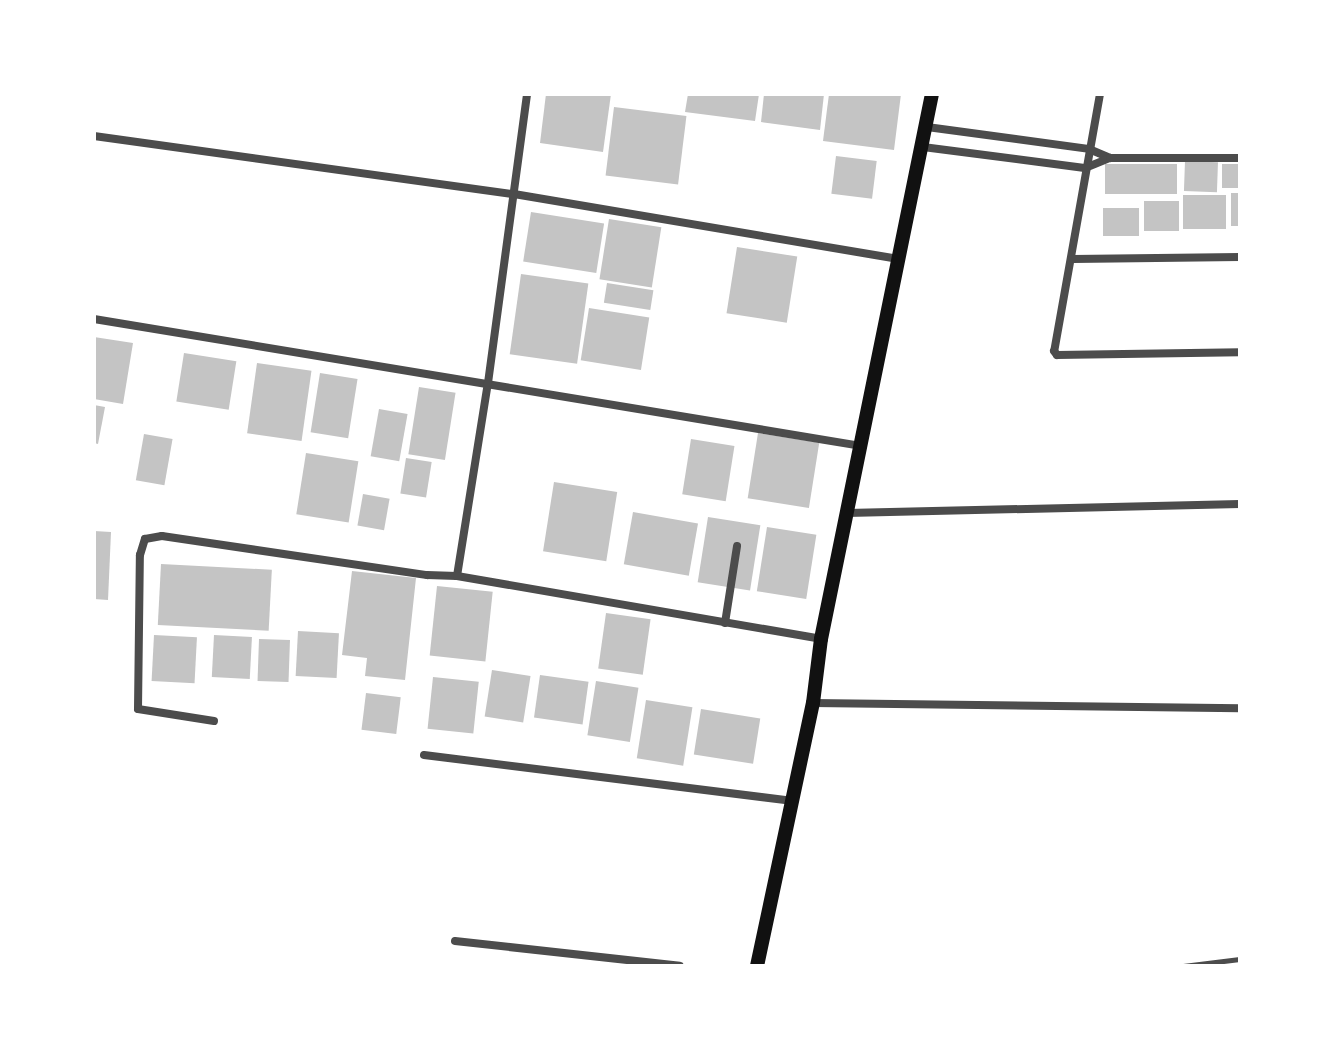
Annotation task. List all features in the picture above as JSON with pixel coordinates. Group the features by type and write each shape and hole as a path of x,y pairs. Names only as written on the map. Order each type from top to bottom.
{"main road":[{"path":"757,966 813,703 821,639 932,94"}],"street":[{"path":"457,576 488,383 527,94"},
{"path":"1100,94 1085,168 1073,259 1052,346 1057,355 1240,352"},
{"path":"927,127 1089,149 1110,158"},
{"path":"94,136 514,194 900,259"},
{"path":"923,147 1085,168 1110,158 1240,158"},
{"path":"1073,259 1240,257"},
{"path":"94,319 862,446"},
{"path":"847,513 1240,504"},
{"path":"214,721 138,709 140,555 145,539 162,536 427,575 457,576 821,639"},
{"path":"725,623 737,546"},
{"path":"813,703 1240,708"},
{"path":"424,755 793,801"},
{"path":"455,941 680,966"}],"lane":[{"path":"1183,966 1240,959"}],"building":[{"path":"546,94 611,94 603,152 540,143"},
{"path":"688,94 759,94 755,121 685,112"},
{"path":"764,94 824,94 820,130 761,122"},
{"path":"829,94 901,94 894,150 823,141"},
{"path":"614,107 686,116 678,184 606,175"},
{"path":"836,156 877,161 872,199 831,194"},
{"path":"1185,161 1218,162 1217,192 1184,191"},
{"path":"1105,164 1177,164 1177,194 1105,194"},
{"path":"1222,164 1240,164 1240,188 1222,188"},
{"path":"1231,193 1240,193 1240,226 1231,226"},
{"path":"1183,195 1226,195 1226,229 1183,229"},
{"path":"1144,201 1179,201 1179,231 1144,231"},
{"path":"1103,208 1139,208 1139,236 1103,236"},
{"path":"531,212 604,224 596,273 523,261"},
{"path":"609,219 661,227 652,288 599,279"},
{"path":"737,247 797,257 787,323 727,313"},
{"path":"521,274 588,283 577,364 510,354"},
{"path":"607,283 653,290 650,310 604,303"},
{"path":"589,308 649,318 641,370 581,360"},
{"path":"94,337 133,343 123,404 94,399"},
{"path":"184,353 236,361 229,410 176,401"},
{"path":"257,363 311,371 302,441 247,433"},
{"path":"320,373 358,379 348,438 311,432"},
{"path":"419,387 456,393 445,460 408,454"},
{"path":"94,405 105,407 98,444 94,443"},
{"path":"379,409 408,414 399,461 371,456"},
{"path":"758,433 819,443 809,508 748,498"},
{"path":"144,434 173,439 164,485 136,480"},
{"path":"691,439 734,446 726,501 682,494"},
{"path":"306,453 358,461 349,523 296,514"},
{"path":"406,458 432,462 426,498 400,494"},
{"path":"554,482 617,492 606,561 543,551"},
{"path":"363,494 390,499 384,530 357,526"},
{"path":"633,512 698,523 689,576 624,564"},
{"path":"708,517 760,525 750,590 698,582"},
{"path":"767,527 816,535 806,599 757,591"},
{"path":"94,531 111,532 108,600 94,599"},
{"path":"161,564 272,570 269,631 158,625"},
{"path":"352,571 416,578 405,680 365,676 367,658 342,655"},
{"path":"437,586 493,592 485,661 430,656"},
{"path":"606,613 651,619 643,675 598,668"},
{"path":"298,631 339,633 337,678 296,676"},
{"path":"154,635 197,637 195,683 152,681"},
{"path":"214,635 252,637 250,679 212,677"},
{"path":"259,639 290,640 289,682 258,681"},
{"path":"492,670 531,676 523,723 485,716"},
{"path":"540,675 589,682 583,724 534,718"},
{"path":"433,677 479,682 473,734 428,729"},
{"path":"596,681 638,688 630,742 587,735"},
{"path":"366,693 401,697 396,734 361,730"},
{"path":"646,700 692,707 683,766 637,758"},
{"path":"701,709 760,718 753,764 694,754"}]}
